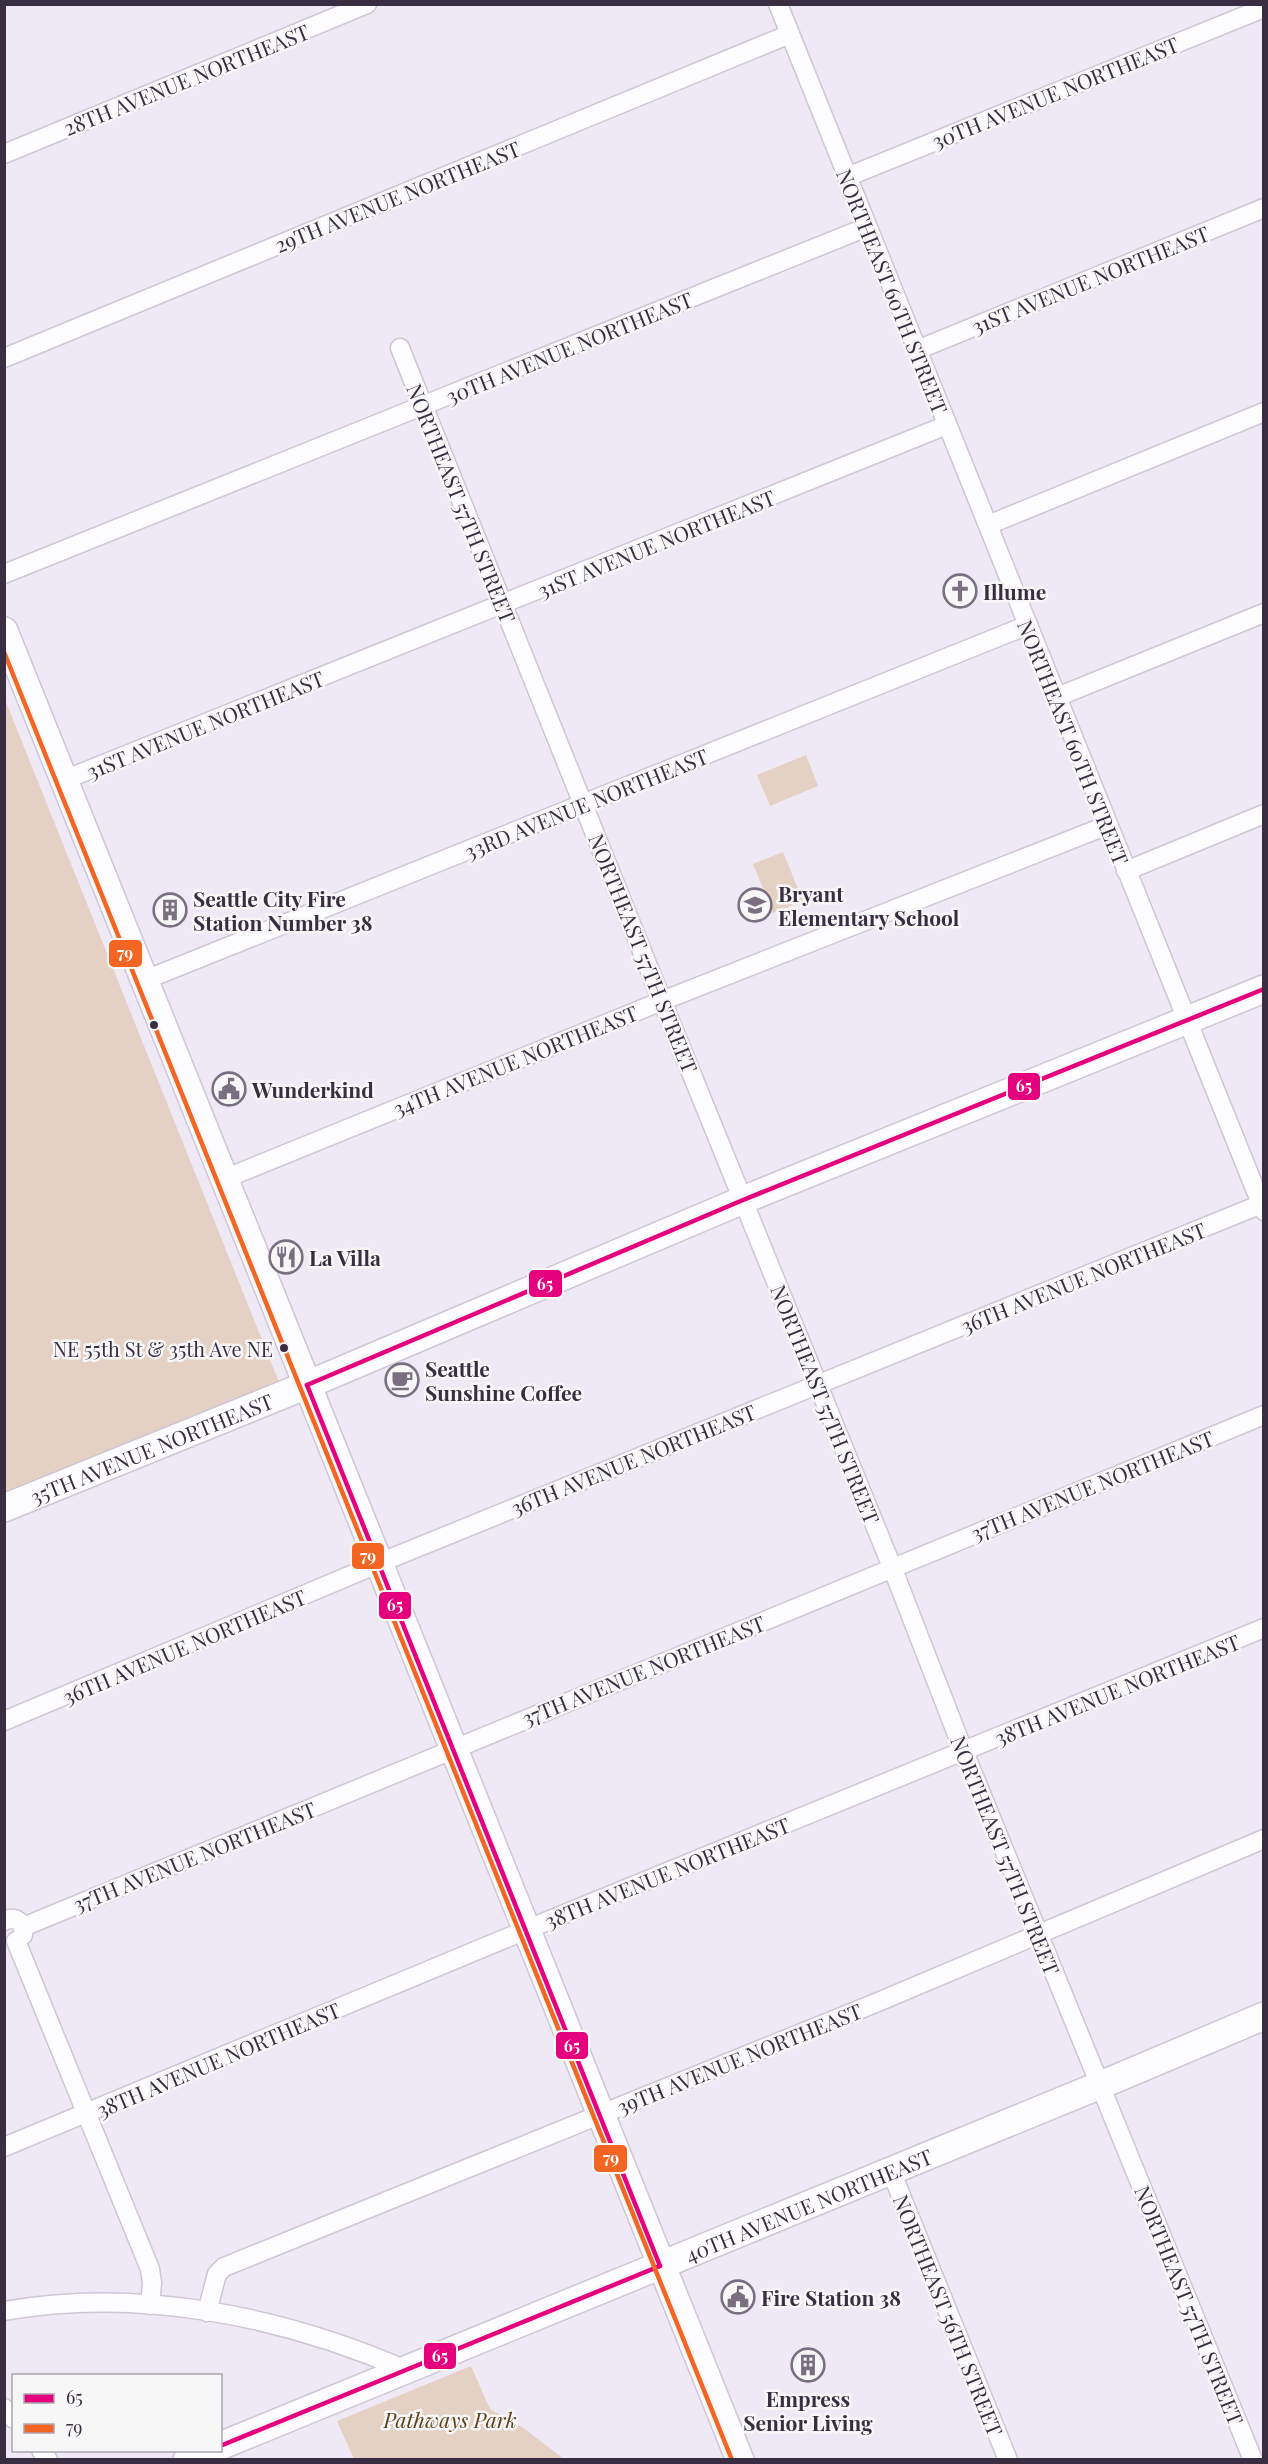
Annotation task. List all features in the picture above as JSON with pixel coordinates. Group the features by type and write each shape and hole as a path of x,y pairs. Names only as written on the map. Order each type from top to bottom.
{"main road":[{"path":"4,631 740,2460"},
{"name":"35TH AVENUE NORTHEAST","path":"4,1508 307,1385 743,1200 1263,989"},
{"name":"40TH AVENUE NORTHEAST","path":"222,2445 1263,2016"},
{"path":"187,2460 207,2452"}],"street":[{"name":"28TH AVENUE NORTHEAST","path":"4,154 368,4"},
{"name":"NORTHEAST 60TH STREET","path":"780,5 867,227 1262,1206"},
{"name":"30TH AVENUE NORTHEAST","path":"847,177 1263,8"},
{"name":"29TH AVENUE NORTHEAST","path":"4,358 790,34"},
{"name":"31ST AVENUE NORTHEAST","path":"917,350 1263,208"},
{"name":"30TH AVENUE NORTHEAST","path":"4,574 867,227"},
{"name":"NORTHEAST 57TH STREET","path":"400,348 892,1567 964,1752 1253,2460"},
{"path":"988,525 1263,412"},
{"name":"31ST AVENUE NORTHEAST","path":"64,780 947,425"},
{"path":"1057,697 1263,613"},
{"name":"33RD AVENUE NORTHEAST","path":"145,980 582,803 807,716 1028,625"},
{"path":"1126,872 1263,814"},
{"name":"34TH AVENUE NORTHEAST","path":"224,1179 662,1001 1108,825"},
{"name":"36TH AVENUE NORTHEAST","path":"4,1721 817,1383 1262,1206"},
{"name":"37TH AVENUE NORTHEAST","path":"10,1927 453,1749 1263,1415"},
{"name":"38TH AVENUE NORTHEAST","path":"4,2147 525,1930 1263,1628"},
{"name":"39TH AVENUE NORTHEAST","path":"207,2312 217,2274 224,2267 1040,1935 1133,1893 1263,1839"},
{"path":"10,1927 150,2269 152,2283 150,2305"},
{"name":"NORTHEAST 56TH STREET","path":"891,2171 1008,2460"},
{"path":"4,2311 72,2303 150,2305 207,2312 321,2336 406,2370"}],"green space":[{"path":"4,697 279,1382 5,1493 4,1493"},
{"path":"806,755 818,786 770,806 757,775"},
{"path":"783,852 803,901 773,913 753,864"},
{"name":"Pathways Park","path":"471,2366 490,2409 522,2427 564,2459 354,2459 337,2421"}],"transit line":[{"name":"79","path":"4,652 732,2460"},
{"name":"65","path":"307,1385 743,1200 1264,989"},
{"name":"65","path":"307,1385 660,2266"},
{"name":"65","path":"222,2445 660,2266"}],"place":[{"name":"Illume","path":"960,591"},
{"name":"Bryant Elementary School","path":"755,905"},
{"name":"Seattle City Fire Station Number 38","path":"170,910"},
{"name":"Wunderkind","path":"229,1089"},
{"name":"La Villa","path":"286,1257"},
{"name":"NE 55th St & 35th Ave NE","path":"284,1348"},
{"name":"Seattle Sunshine Coffee","path":"402,1380"},
{"name":"Fire Station 38","path":"738,2297"},
{"name":"Empress Senior Living","path":"808,2365"}]}
